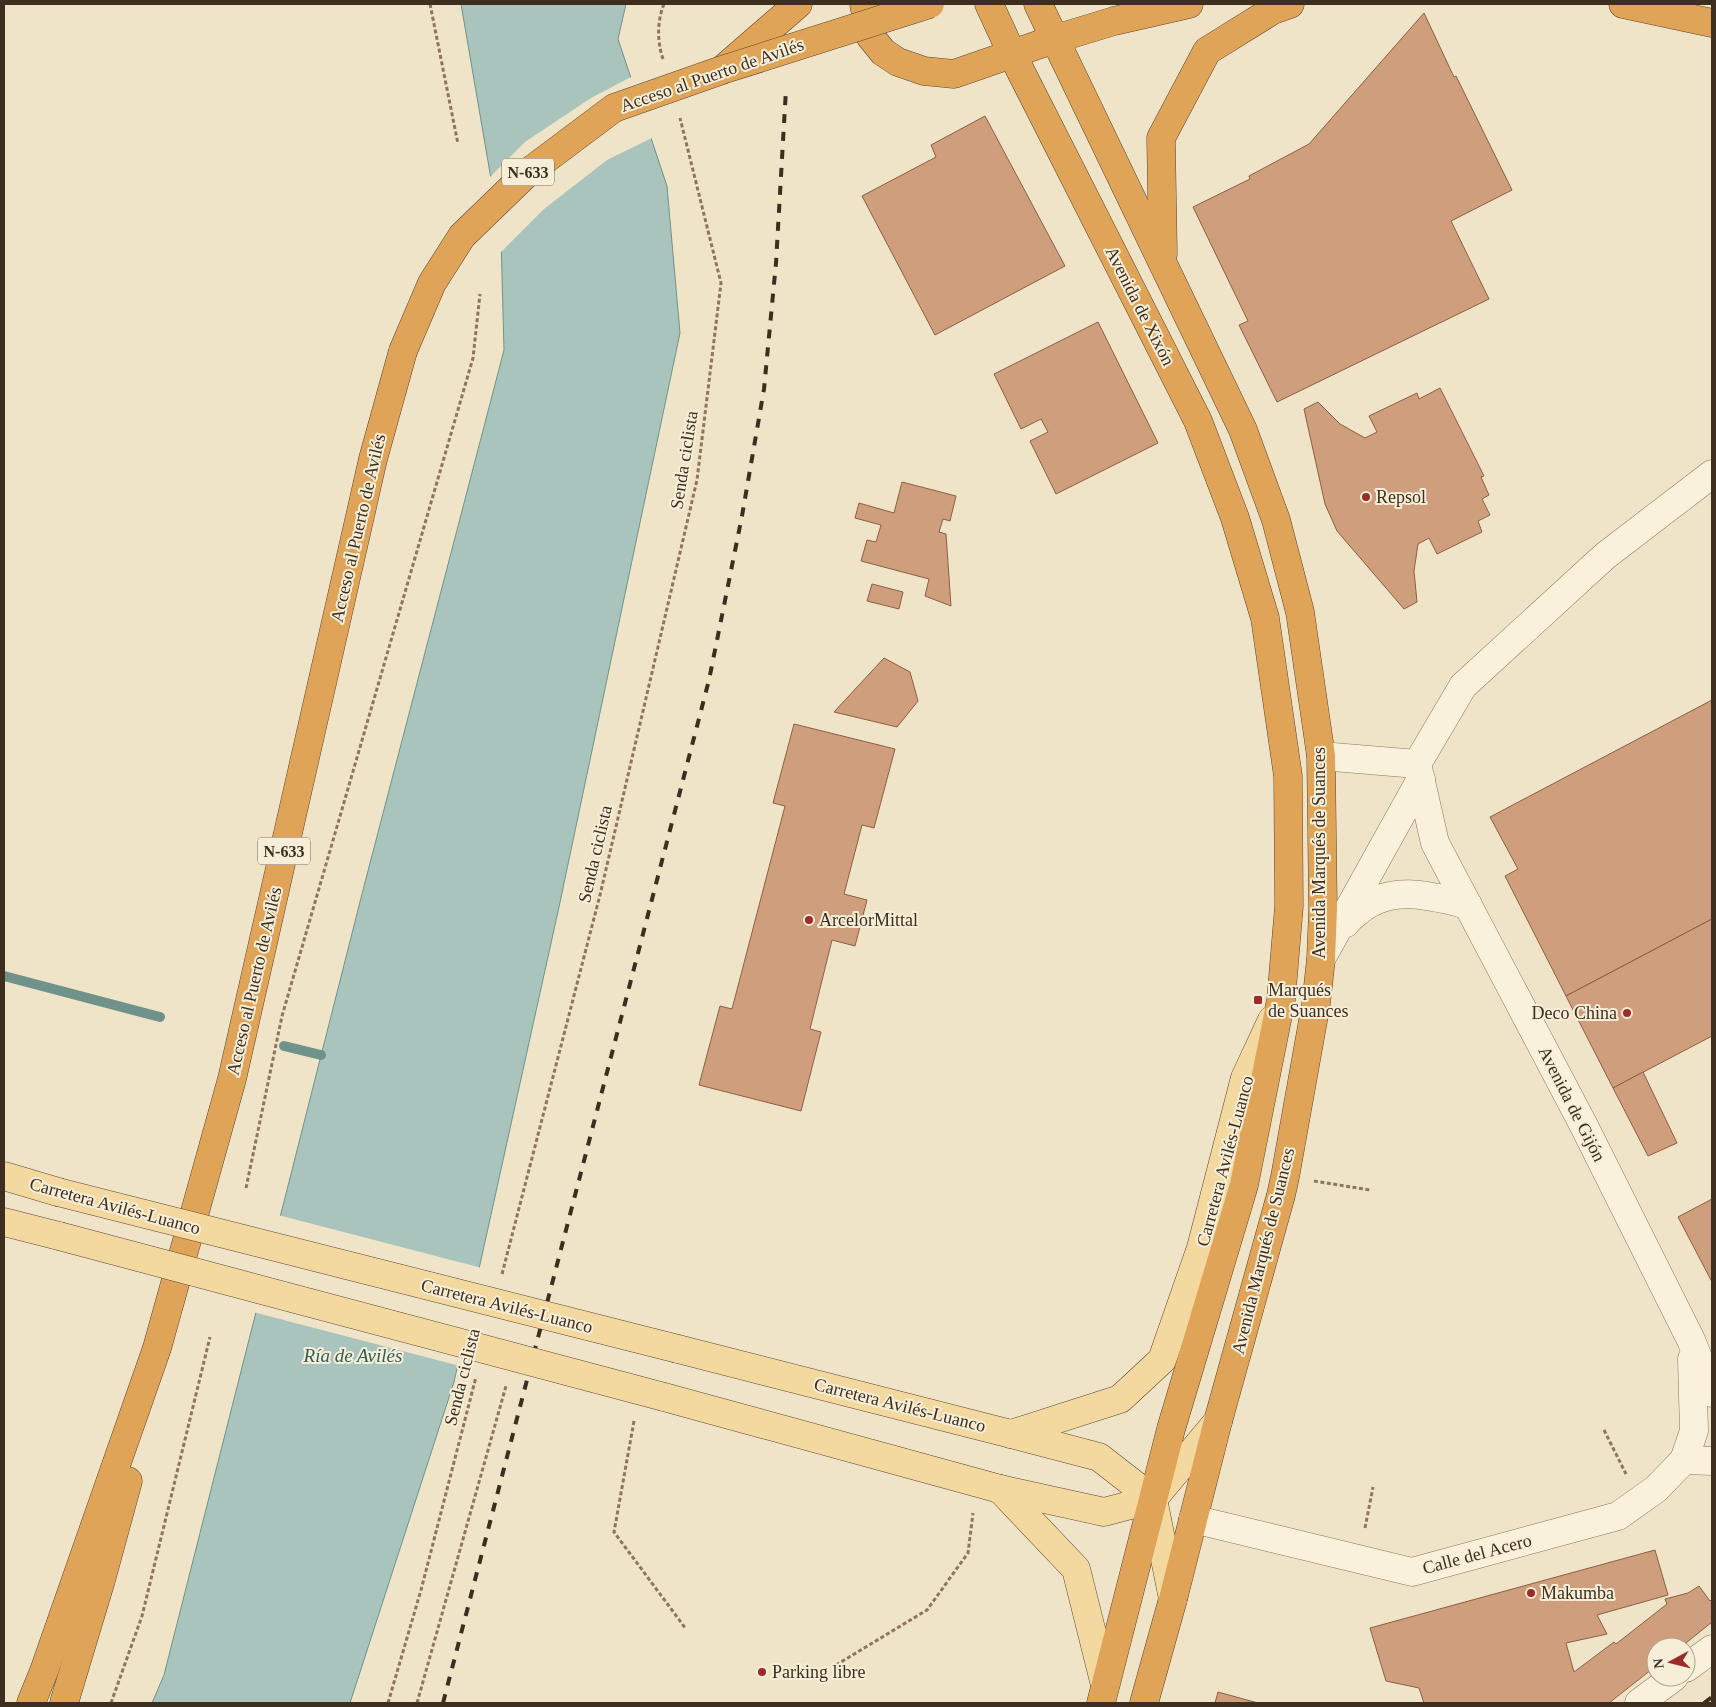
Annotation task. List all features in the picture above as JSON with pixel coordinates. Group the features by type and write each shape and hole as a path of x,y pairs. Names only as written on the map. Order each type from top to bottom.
{"highway":[{"path":"722,70 798,4"},
{"path":"864,4 870,36 883,52 898,62 916,68 954,74 1114,21 1189,4"},
{"name":"Acceso al Puerto de Avilés","path":"156,1348 232,1079 373,459 404,351 432,283 462,236 526,174 614,108 722,70 930,4"},
{"name":"Avenida de Xixón","path":"989,4 1012,54 1198,421 1235,518 1265,618"},
{"path":"1038,4 1163,263"},
{"path":"1163,263 1161,138 1207,52 1273,10 1290,4"},
{"path":"1623,4 1712,22"},
{"path":"1687,4 1712,18"},
{"name":"Avenida Marqués de Suances","path":"1144,1703 1173,1599 1218,1421 1281,1194 1316,1004 1321,959 1323,909 1321,756 1300,612 1276,520 1243,430 1163,263"},
{"name":"Avenida Marqués de Suances","path":"1103,1694 1171,1429 1244,1186 1281,1000 1289,906 1288,776 1265,618"},
{"path":"31,1703 44,1671 156,1348"},
{"path":"64,1703 102,1580 131,1467 156,1348"}],"main road":[{"name":"Carretera Avilés-Luanco","path":"1011,1434 1120,1399 1162,1360 1201,1248 1245,1078 1281,1000"},
{"name":"Carretera Avilés-Luanco","path":"4,1176 58,1192 1099,1457 1153,1499"},
{"path":"4,1222 664,1397 989,1486 1104,1512 1153,1499 1218,1421"},
{"path":"989,1486 1076,1569 1103,1694"},
{"path":"1153,1499 1173,1599"}],"street":[{"path":"1321,959 1462,686 1605,556 1712,474"},
{"path":"1321,756 1419,772"},
{"name":"Avenida de Gijón","path":"1419,772 1435,843 1583,1124 1691,1340 1712,1393"},
{"path":"1321,959 1349,919 1370,902 1390,894 1426,894 1468,905"},
{"name":"Calle del Acero","path":"1193,1519 1412,1572 1618,1516 1656,1489 1684,1460 1694,1431 1691,1340"},
{"path":"1684,1460 1712,1461"},
{"path":"1696,1660 1712,1648"},
{"path":"1639,1703 1661,1687"}],"path":[{"path":"430,4 458,144"},
{"path":"664,4 659,15 659,48 665,67"},
{"name":"Senda ciclista","path":"500,1281 600,895 697,480 721,283 678,113"},
{"path":"246,1188 282,1016 473,358 480,294"},
{"path":"1284,1177 1370,1190"},
{"path":"111,1703 142,1616 210,1337"},
{"path":"417,1703 493,1438 514,1357"},
{"name":"Senda ciclista","path":"388,1703 421,1590 478,1368"},
{"path":"631,1427 614,1532 686,1629"},
{"path":"1604,1430 1640,1500"},
{"path":"836,1665 927,1610 968,1553 989,1486"},
{"path":"1358,1559 1374,1487"}],"water":[{"name":"Ría de Avilés","path":"461,4 626,4 618,39 667,186 680,333 559,907 454,1382 350,1703 152,1703 164,1675 363,890 504,350 501,237"}],"pier":[{"path":"633,76 654,137 607,160 544,209 499,254 499,237 489,178 525,142 591,98"},
{"path":"278,1215 482,1268 460,1366 253,1312"}],"building":[{"path":"1424,13 1454,77 1456,76 1512,190 1451,221 1489,299 1277,402 1239,325 1248,321 1193,207 1250,179 1249,176 1309,144"},
{"path":"985,116 1065,266 935,335 862,196 936,157 931,145"},
{"path":"1098,322 1158,443 1056,494 1030,441 1048,432 1041,419 1021,429 994,374"},
{"path":"1440,388 1484,476 1481,477 1489,495 1482,499 1490,515 1478,521 1482,532 1437,554 1429,538 1418,544 1414,571 1417,602 1404,609 1337,531 1325,504 1304,409 1318,402 1340,424 1365,438 1377,432 1369,416 1417,393 1419,399"},
{"path":"902,482 956,496 950,521 943,519 939,532 946,534 951,606 925,596 929,579 861,561 867,540 876,542 881,525 855,518 859,503 894,513"},
{"path":"872,584 903,592 899,609 867,601"},
{"path":"884,658 910,672 918,701 897,727 834,712"},
{"path":"1712,700 1712,919 1566,996 1505,876 1518,869 1490,817"},
{"name":"ArcelorMittal","path":"794,724 895,749 874,828 862,825 844,894 867,900 855,946 832,940 810,1029 821,1032 801,1111 699,1085 720,1006 732,1009 785,806 773,803"},
{"path":"1712,919 1712,1036 1613,1088 1566,996"},
{"path":"1643,1072 1677,1143 1648,1156 1613,1088"},
{"path":"1712,1199 1712,1282 1678,1217"},
{"path":"1655,1550 1668,1595 1597,1615 1607,1634 1566,1643 1574,1672 1614,1642 1616,1644 1667,1604 1665,1599 1688,1593 1699,1586 1710,1601 1712,1599 1712,1622 1693,1637 1646,1637 1646,1674 1609,1703 1424,1703 1419,1688 1386,1681 1370,1628"},
{"path":"1218,1692 1258,1703 1215,1703"}],"waterway":[{"path":"4,976 160,1017"},
{"path":"284,1046 321,1055"}],"railway":[{"path":"443,1703 709,680 742,516 764,389 776,263 786,89"},
{"path":"1704,1703 1712,1697"}],"place":[{"name":"Repsol","path":"1366,497"},
{"name":"ArcelorMittal","path":"809,920"},
{"name":"Marqués de Suances","path":"1258,1000"},
{"name":"Deco China","path":"1627,1013"},
{"name":"Makumba","path":"1531,1593"},
{"name":"Parking libre","path":"762,1672"}]}
